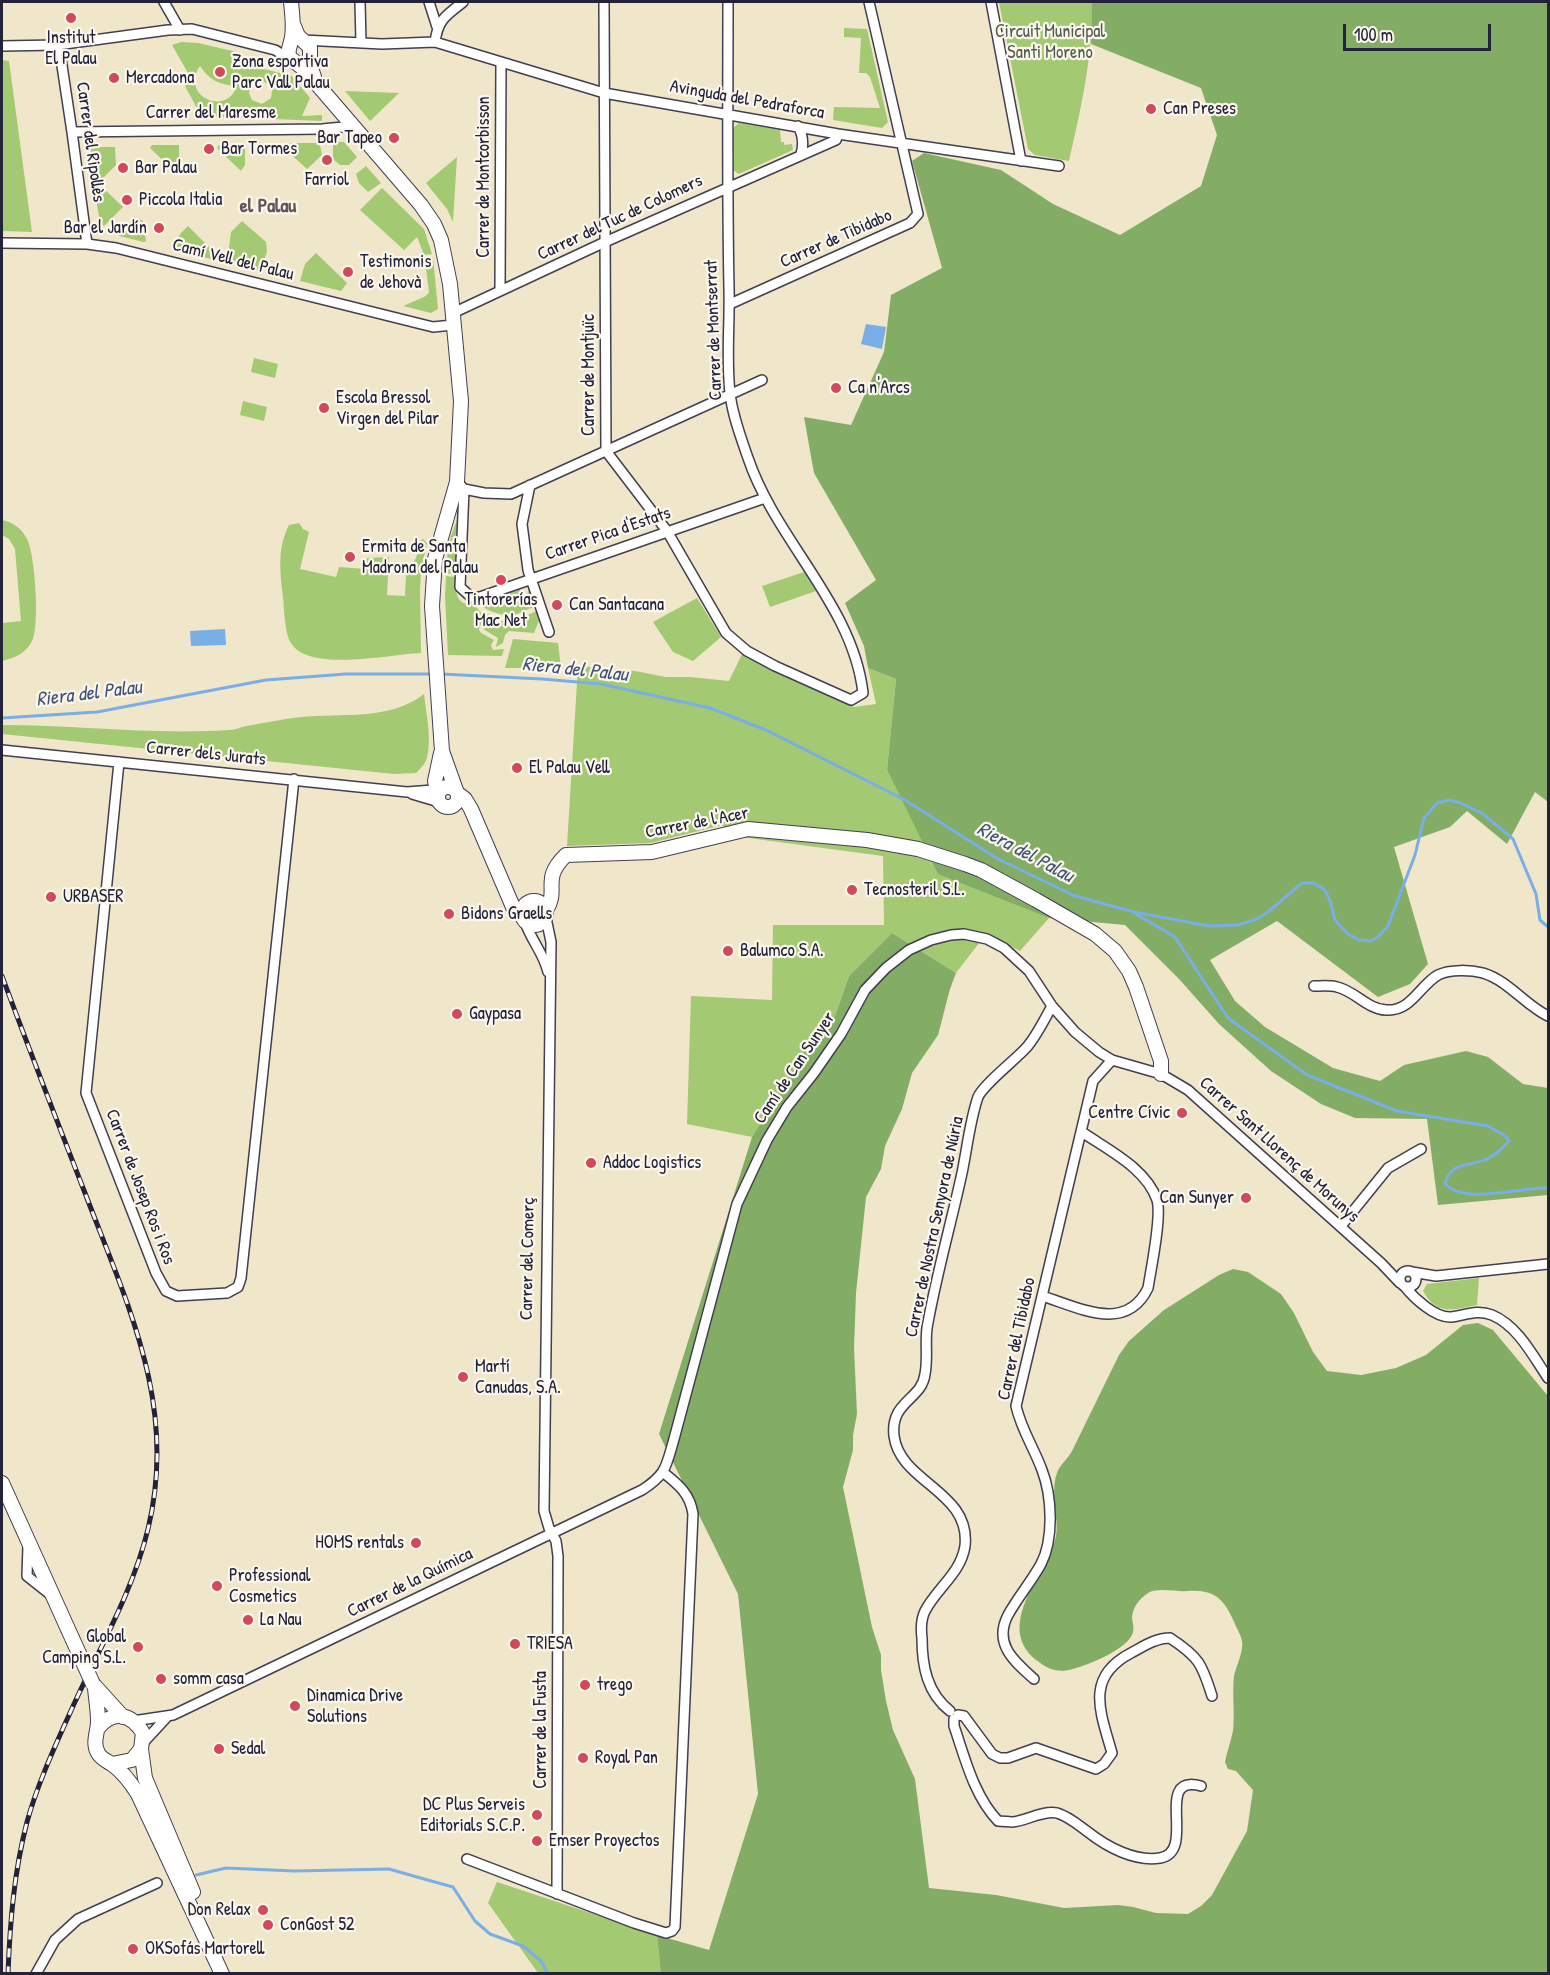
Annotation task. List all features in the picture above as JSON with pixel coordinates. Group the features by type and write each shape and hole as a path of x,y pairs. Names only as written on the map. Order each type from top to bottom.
{"street":[{"path":"164,2 180,30"},
{"path":"291,2 293,24 304,62 292,61"},
{"path":"360,2 361,43"},
{"path":"429,2 437,27 435,42"},
{"path":"437,27 463,2"},
{"name":"Carrer de Montjuïc","path":"604,2 606,450 667,531 726,633 747,651 838,695 851,699 859,697"},
{"name":"Carrer de Montserrat","path":"728,2 727,187 730,395 748,459 765,498 833,607 860,673 863,693 859,697"},
{"path":"869,2 903,143"},
{"path":"991,2 1021,161"},
{"path":"2,46 57,45 192,29 283,53 304,69 422,205 435,224 441,240 450,284 461,400 461,485 435,559 432,606 442,751 440,796 457,802 457,793"},
{"name":"Avinguda del Pedraforca","path":"301,46 323,40 361,43 435,42 604,93 838,134 1059,166"},
{"name":"Carrer del Ripollès","path":"57,45 62,62 87,244"},
{"path":"275,50 301,46"},
{"path":"292,61 288,53 301,46"},
{"path":"301,46 315,82"},
{"name":"Carrer de Montcorbisson","path":"500,291 501,62"},
{"name":"Carrer del Maresme","path":"72,132 322,129 350,124"},
{"path":"798,126 802,133 803,153"},
{"name":"Carrer del Tuc de Colomers","path":"803,153 828,132"},
{"name":"Carrer del Tuc de Colomers","path":"453,319 500,291 727,187 836,140 838,134"},
{"name":"Carrer de Tibidabo","path":"730,304 910,223 918,214 903,143"},
{"name":"Camí Vell del Palau","path":"2,243 87,244 116,248 433,327 453,319"},
{"path":"461,485 484,493 511,494 762,380"},
{"name":"Carrer Pica d'Estats","path":"461,485 460,587 471,597 480,597 765,498"},
{"path":"530,485 522,524 528,570 549,632"},
{"name":"Carrer dels Jurats","path":"2,750 440,796"},
{"name":"Carrer del Comerç","path":"442,751 457,793 465,800 483,834 507,891 534,912 551,942 544,1511 550,1532"},
{"name":"Carrer de Josep Ros i Ros","path":"119,762 86,1093 156,1273 166,1291 177,1296 227,1293 238,1287 241,1278 294,779"},
{"name":"Carrer dels Jurats","path":"407,792 423,791 440,796"},
{"name":"Carrer del Comerç","path":"440,796 471,820 483,834"},
{"name":"Carrer de l'Acer","path":"551,882 551,874 556,864 566,855 664,850 748,829 867,840 918,849 965,864 1001,881 1095,934 1115,951 1129,970 1136,987 1161,1061 1161,1074"},
{"name":"Carrer del Comerç","path":"534,912 550,904 551,882"},
{"name":"Carrer del Comerç","path":"534,912 533,940 545,961 551,985"},
{"name":"Camí de Can Sunyer","path":"664,1473 737,1204 767,1140 787,1107 841,1034 865,990 886,968 909,950 932,940 964,934 987,939"},
{"name":"Carrer Sant Llorenç de Morunys","path":"987,939 1004,948 1029,971 1052,1006 1075,1032 1099,1052 1112,1060 1161,1074 1188,1090 1341,1226 1422,1302 1438,1314 1448,1317 1479,1311 1494,1316 1520,1337 1548,1378"},
{"path":"1314,986 1335,986 1371,1006 1387,1010 1399,1008 1413,1000 1424,986 1439,975 1461,971 1482,973 1501,981 1548,1016"},
{"name":"Carrer de Nostra Senyora de Núria","path":"1052,1006 1028,1046 979,1095 927,1330 925,1376 920,1388 896,1413 895,1438 908,1464 950,1502 958,1512 964,1527 964,1547 957,1569 924,1614 921,1630 923,1667 937,1699 954,1715 954,1726 968,1767 987,1809 999,1821 1012,1822 1055,1812 1074,1821 1108,1846 1131,1855 1166,1857 1174,1849 1178,1837 1175,1805 1178,1793 1185,1785 1201,1786"},
{"name":"Carrer del Tibidabo","path":"1034,1679 1010,1657 1004,1643 1004,1623 1040,1565 1047,1550 1050,1531 1043,1473 1033,1446 1020,1422 1016,1406 1093,1081 1112,1060"},
{"path":"1042,1296 1105,1316 1122,1313 1137,1306 1148,1288 1157,1223 1157,1202 1148,1183 1127,1163 1082,1132"},
{"path":"1341,1226 1388,1168 1421,1149"},
{"name":"Carrer Sant Llorenç de Morunys","path":"1381,1263 1436,1276"},
{"path":"1422,1302 1416,1282 1416,1276 1410,1271 1400,1275 1402,1285 1413,1286 1416,1282 1436,1276 1548,1264"},
{"path":"467,1859 634,1923 666,1933 675,1927 693,1514 686,1491 664,1473"},
{"name":"Carrer de la Química","path":"128,1719 168,1717 550,1532 642,1490 664,1473"},
{"path":"2,1483 94,1686 98,1728 95,1737 96,1750 104,1760 112,1764 138,1794 196,1901 231,1974"},
{"name":"Carrer de la Fusta","path":"550,1532 556,1541 558,1557 557,1894"},
{"path":"954,1715 964,1716 992,1754 1000,1758 1008,1758 1036,1748 1096,1769 1104,1764 1112,1753 1102,1718 1100,1688 1111,1665 1120,1659 1152,1642 1170,1638 1187,1649 1202,1666 1212,1696"},
{"path":"94,1686 143,1733 145,1778 222,1974"},
{"path":"98,1728 113,1716 128,1719"},
{"name":"Carrer de la Química","path":"142,1746 168,1717"},
{"path":"112,1764 132,1760 142,1746"},
{"path":"36,1974 55,1940 78,1919 157,1883"}],"green space":[{"name":"Circuit Municipal Santi Moreno","path":"999,2 1092,2 1091,42 1082,102 1069,161 1035,155 1028,149"},
{"path":"1092,2 1548,2 1548,802 1535,792 1507,844 1467,811 1450,827 1394,847 1428,964 1410,984 1378,997 1277,921 1210,960 1235,1001 1265,1027 1333,1068 1380,1081 1404,1065 1466,1051 1488,1057 1523,1084 1548,1088 1548,1195 1438,1205 1427,1119 1355,1118 1321,1104 1271,1071 1219,1024 1179,979 1125,925 1049,918 938,874 887,770 896,679 868,668 864,646 845,603 876,580 814,473 804,417 851,425 884,352 891,295 942,268 912,161 924,153 1001,170 1053,204 1120,235 1201,186 1217,135 1201,88 1091,44"},
{"path":"844,28 867,29 888,122 882,128 833,120 834,107 880,108 870,77 866,73 859,73 861,38 844,37"},
{"path":"181,42 198,43 241,53 248,65 292,76 310,98 302,116 322,115 322,121 201,116 184,84 192,80 172,45","holes":["200,66 216,81 237,86 231,96 215,101 206,99 200,94 195,86 195,76","259,80 269,84 272,90 271,98 262,104 252,100 249,93 250,86"]},
{"path":"2,60 9,61 32,232 2,231"},
{"path":"345,91 399,93 370,121"},
{"path":"739,123 780,130 781,142 784,142 784,145 792,144 793,150 739,174 733,170 733,128"},
{"path":"333,142 344,142 357,157 349,165 340,165 333,159"},
{"path":"245,143 245,165 241,171 217,148 219,145"},
{"path":"290,143 318,143 322,155 307,169 287,151"},
{"path":"152,145 179,145 179,168 175,172 150,148"},
{"path":"92,147 115,147 116,165 95,186 90,149"},
{"path":"457,157 453,222 447,209 426,183"},
{"path":"366,166 381,183 368,192 359,183 356,174"},
{"path":"101,186 123,207 104,226 100,223 95,192"},
{"path":"382,188 424,229 432,254 424,255 417,237 404,250 360,210"},
{"path":"135,217 143,221 146,241 144,242 119,236"},
{"path":"242,221 266,242 267,252 260,271 239,266 239,263 230,261 227,263 231,232"},
{"path":"188,226 216,254 215,260 172,249"},
{"path":"316,253 347,283 341,291 300,281 305,264"},
{"path":"433,257 438,309 431,313 403,306 429,293 425,259"},
{"path":"254,358 278,364 275,378 251,372"},
{"path":"243,401 267,407 264,421 240,415"},
{"path":"458,517 455,573 444,574 451,536"},
{"path":"2,520 10,522 23,532 30,547 36,590 36,621 32,641 27,649 2,661 2,623 21,621 15,549 9,539 2,535"},
{"path":"299,523 309,532 300,569 336,577 339,567 366,569 367,558 389,557 387,595 405,596 406,575 416,558 421,540 427,543 421,571 421,653 332,660 301,652 291,643 285,621 280,560 289,525"},
{"path":"804,572 816,591 770,607 762,586"},
{"path":"446,576 455,577 460,600 467,604 473,603 480,612 497,617 495,620 480,625 479,630 494,640 491,645 493,650 504,649 502,656 448,655"},
{"path":"530,586 536,606 517,614 496,613 478,603 521,588 516,599 519,602 522,599 525,601"},
{"path":"697,598 721,637 693,661 673,652 653,622"},
{"path":"537,611 540,618 534,633 509,631 503,643 496,647 498,638 483,629 502,621 515,620"},
{"path":"513,639 558,643 561,668 505,668"},
{"path":"742,654 854,707 876,704 868,668 896,679 887,770 938,873 1049,918 1020,951 986,934 956,973 892,933 849,976 835,1016 810,1044 752,1137 687,1124 691,996 772,1000 773,925 884,925 883,856 741,837 722,825 651,843 567,846 578,666 635,671 666,677 729,681"},
{"path":"424,694 429,742 426,761 416,773 394,774 2,734 2,725 144,731 231,730 301,717 381,712 411,703"},
{"path":"892,933 956,973 938,1035 912,1073 902,1109 885,1146 881,1169 866,1197 856,1293 854,1348 857,1414 853,1450 843,1487 872,1627 881,1655 881,1670 893,1730 915,1779 929,1888 996,1895 1064,1908 1118,1905 1156,1913 1188,1914 1212,1895 1247,1831 1253,1790 1236,1771 1228,1769 1225,1762 1233,1731 1234,1676 1241,1654 1242,1641 1223,1602 1205,1592 1152,1591 1137,1604 1132,1615 1133,1632 1124,1644 1098,1660 1064,1671 1055,1670 1039,1662 1026,1649 1020,1635 1020,1619 1025,1603 1055,1540 1057,1526 1054,1490 1057,1473 1072,1451 1119,1355 1129,1341 1164,1310 1219,1275 1233,1269 1248,1272 1281,1294 1294,1313 1313,1352 1327,1371 1361,1375 1396,1368 1426,1355 1463,1325 1478,1323 1493,1330 1548,1396 1548,1973 661,1974 657,1935 709,1950 758,1794 738,1594 659,1434 752,1137 810,1043 835,1016 849,976"},
{"path":"1479,1278 1477,1305 1453,1309 1440,1308 1428,1299 1423,1291 1427,1284"},
{"path":"497,1882 657,1935 661,1973 538,1973 488,1903"}],"water":[{"path":"866,324 886,327 882,349 861,344"},
{"path":"225,629 226,645 191,646 190,631"}],"waterway":[{"name":"Riera del Palau","path":"2,718 97,712 266,680 346,674 431,674"},
{"name":"Riera del Palau","path":"441,674 601,684 710,708 766,730 905,800 998,859 1075,896 1134,912 1209,926 1238,925 1257,919 1302,883 1314,883 1325,890 1335,920 1348,934 1359,940 1371,941 1388,926 1415,855 1424,818 1437,803 1449,800 1483,814 1513,839 1536,894 1540,920 1548,927"},
{"path":"1136,914 1175,937 1228,1018 1307,1075 1397,1111 1488,1126 1505,1136 1509,1141 1499,1151 1487,1159 1456,1168 1451,1172 1445,1184 1454,1190 1494,1194 1548,1188"},
{"path":"196,1875 226,1868 294,1871 389,1869 453,1887 475,1921 490,1934 523,1946 541,1961 548,1974"}],"railway":[{"path":"2,976 132,1317 153,1398 157,1440 156,1484 142,1552 125,1597 48,1762 27,1822 13,1897 8,1974"}],"place":[{"name":"Institut El Palau","path":"71,18"},
{"name":"Zona esportiva Parc Vall Palau","path":"220,72"},
{"name":"Mercadona","path":"114,78"},
{"name":"Can Preses","path":"1151,109"},
{"name":"Bar Tapeo","path":"394,138"},
{"name":"Bar Tormes","path":"209,149"},
{"name":"Farriol","path":"327,160"},
{"name":"Bar Palau","path":"123,168"},
{"name":"Piccola Italia","path":"127,200"},
{"name":"Bar el Jardín","path":"159,228"},
{"name":"Testimonis de Jehovà","path":"348,272"},
{"name":"Ca n'Arcs","path":"836,388"},
{"name":"Escola Bressol Virgen del Pilar","path":"324,408"},
{"name":"Ermita de Santa Madrona del Palau","path":"350,557"},
{"name":"Tintorerías Mac Net","path":"501,580"},
{"name":"Can Santacana","path":"557,605"},
{"name":"El Palau Vell","path":"517,768"},
{"name":"Tecnosteril S.L.","path":"852,890"},
{"name":"URBASER","path":"51,897"},
{"name":"Bidons Graells","path":"449,914"},
{"name":"Balumco S.A.","path":"728,951"},
{"name":"Gaypasa","path":"457,1014"},
{"name":"Centre Cívic","path":"1182,1113"},
{"name":"Addoc Logistics","path":"591,1163"},
{"name":"Can Sunyer","path":"1246,1198"},
{"name":"Martí Canudas, S.A.","path":"463,1377"},
{"name":"HOMS rentals","path":"416,1543"},
{"name":"Professional Cosmetics","path":"217,1586"},
{"name":"La Nau","path":"248,1620"},
{"name":"TRIESA","path":"515,1644"},
{"name":"Global Camping S.L.","path":"138,1647"},
{"name":"somm casa","path":"161,1679"},
{"name":"trego","path":"585,1685"},
{"name":"Dinamica Drive Solutions","path":"295,1706"},
{"name":"Sedal","path":"219,1749"},
{"name":"Royal Pan","path":"583,1758"},
{"name":"DC Plus Serveis Editorials S.C.P.","path":"537,1815"},
{"name":"Emser Proyectos","path":"537,1841"},
{"name":"Don Relax","path":"263,1910"},
{"name":"ConGost 52","path":"268,1925"},
{"name":"OKSofás Martorell","path":"133,1949"}],"district":[{"name":"el Palau","path":"268,207"}]}
